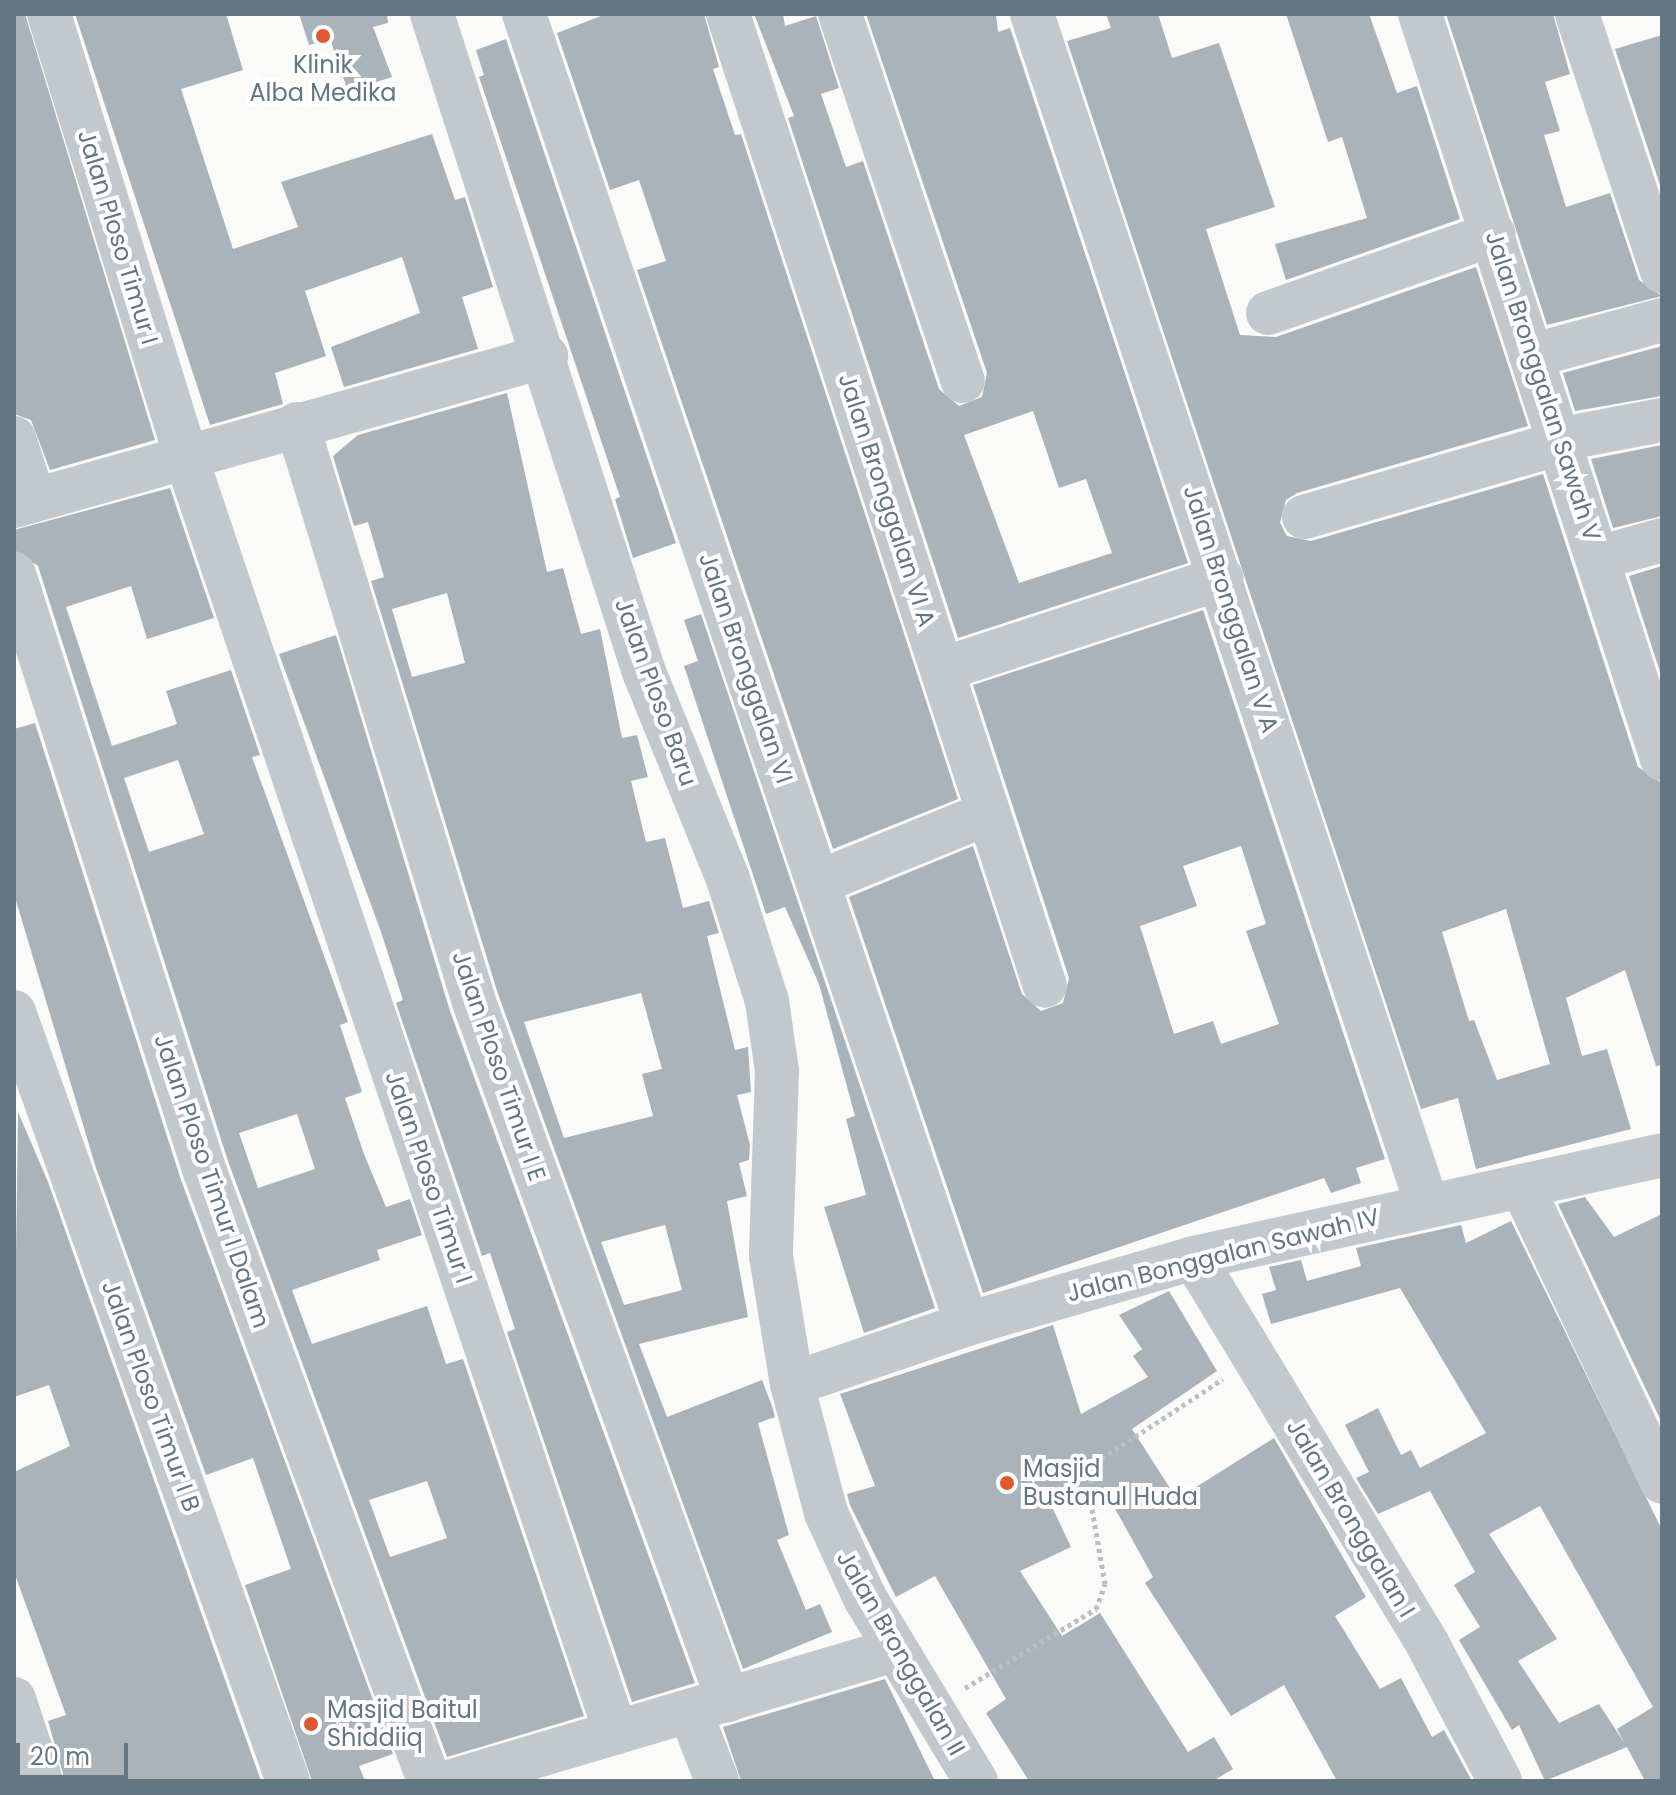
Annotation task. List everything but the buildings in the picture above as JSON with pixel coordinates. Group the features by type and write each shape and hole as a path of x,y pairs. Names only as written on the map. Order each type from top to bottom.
{"street":[{"name":"Jalan Ploso Timur I","path":"49,14 187,460 616,1733"},
{"name":"Jalan Ploso Baru","path":"432,14 546,356 644,672 728,879 767,1001 777,1071 771,1256 792,1384"},
{"name":"Jalan Bronggalan VI","path":"524,14 967,1324"},
{"name":"Jalan Bronggalan VI A","path":"728,14 1045,986"},
{"path":"840,14 963,381"},
{"name":"Jalan Bronggalan V A","path":"1032,14 1427,1205"},
{"name":"Jalan Bronggalan Sawah V","path":"1420,14 1563,441 1661,754"},
{"path":"1577,14 1662,271"},
{"path":"1268,313 1494,234"},
{"path":"1534,355 1662,320"},
{"path":"14,438 24,503 187,460 297,424 546,356"},
{"path":"1304,517 1563,441 1662,420"},
{"name":"Jalan Ploso Timur I E","path":"297,424 474,1002 709,1705 717,1781"},
{"path":"1599,558 1662,540"},
{"name":"Jalan Ploso Timur I Dalam","path":"14,574 204,1169 429,1781"},
{"path":"943,669 1221,578"},
{"path":"819,882 989,813"},
{"name":"Jalan Ploso Timur I B","path":"14,1012 288,1781"},
{"name":"Jalan Bonggalan Sawah IV","path":"792,1384 967,1324 1194,1258 1662,1155"},
{"path":"1522,1186 1662,1482"},
{"name":"Jalan Bronggalan I","path":"1194,1258 1428,1645 1500,1781"},
{"name":"Jalan Bronggalan II","path":"792,1384 826,1513 895,1650 976,1781"},
{"path":"452,1781 895,1650"},
{"path":"14,1699 41,1781"}],"path":[{"path":"929,1708 1096,1609 1105,1584 1089,1491 1095,1463 1254,1360"}],"place":[{"name":"Klinik Alba Medika","path":"323,36"},
{"name":"Masjid Bustanul Huda","path":"1007,1483"},
{"name":"Masjid Baitul Shiddiiq","path":"311,1724"}]}
